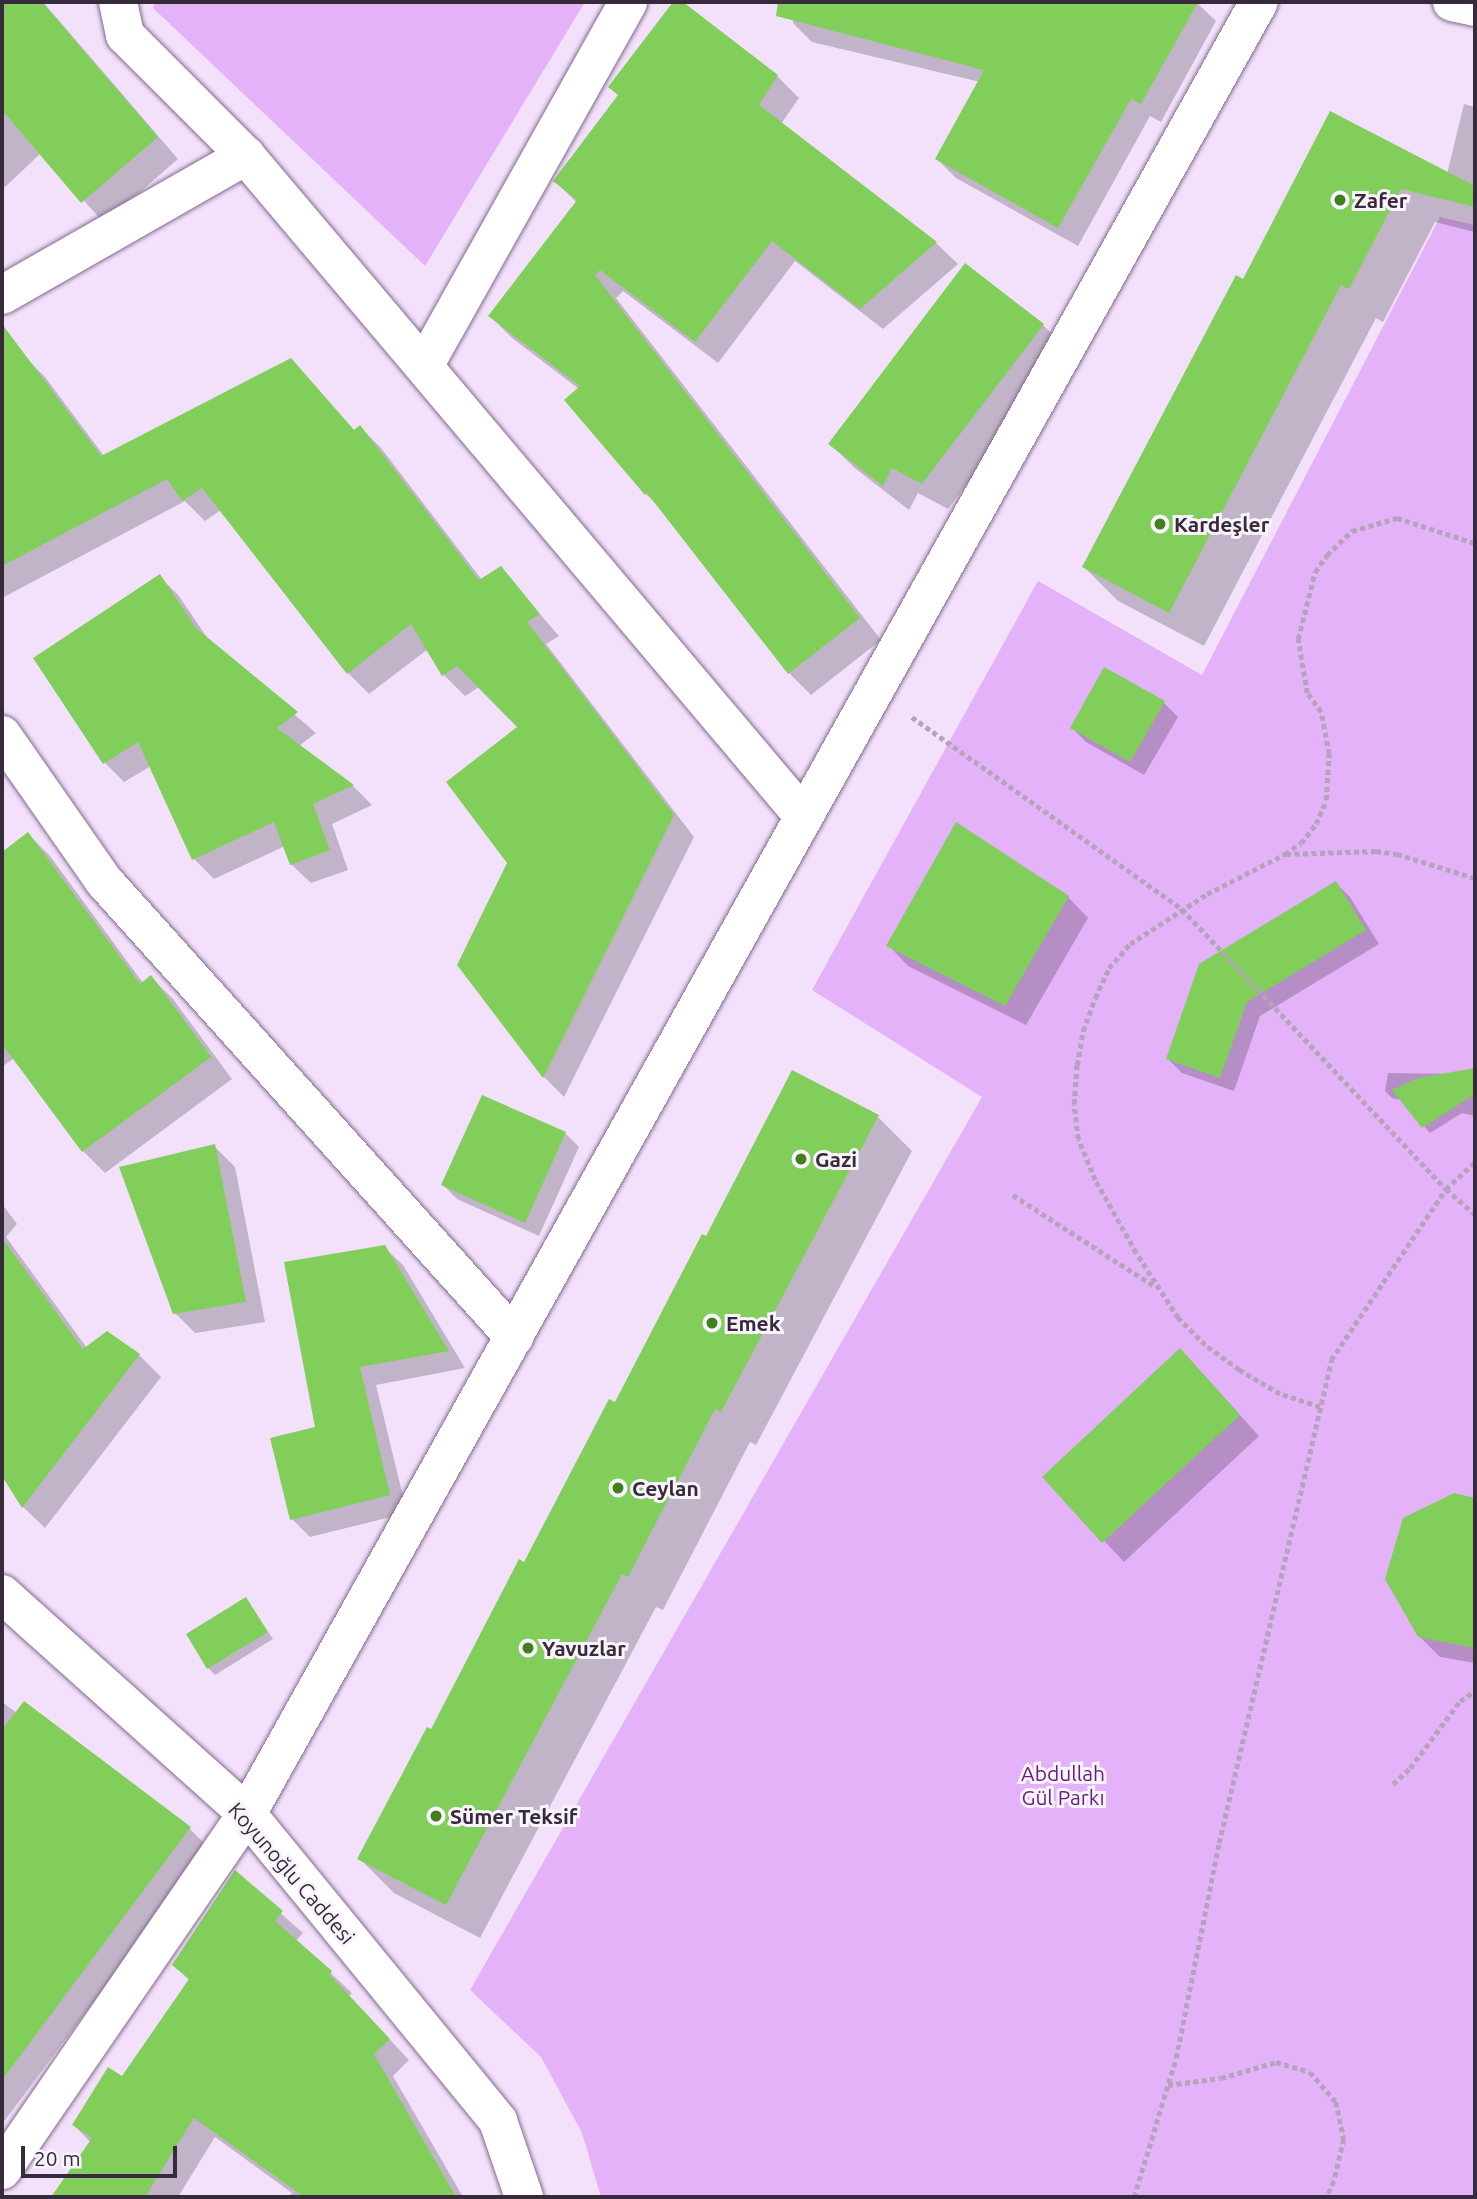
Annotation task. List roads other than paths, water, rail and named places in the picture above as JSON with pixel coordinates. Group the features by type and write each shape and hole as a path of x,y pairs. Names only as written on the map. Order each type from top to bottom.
{"street":[{"path":"118,2 125,35 246,156 804,817"},
{"path":"424,366 628,2"},
{"path":"2,2170 247,1814 1259,2"},
{"path":"1452,2 1475,7"},
{"path":"2,295 246,156"},
{"path":"2,735 103,880 514,1337"},
{"name":"Koyunoğlu Caddesi","path":"2,1594 247,1814 498,2121 524,2197"}],"place":[{"name":"Zafer","path":"1340,200"},
{"name":"Kardeşler","path":"1160,524"},
{"name":"Gazi","path":"801,1159"},
{"name":"Emek","path":"712,1323"},
{"name":"Ceylan","path":"618,1488"},
{"name":"Yavuzlar","path":"528,1648"},
{"name":"Sümer Teksif","path":"436,1816"}],"park label":[{"name":"Abdullah Gül Parkı","path":"1063,1785"}]}
